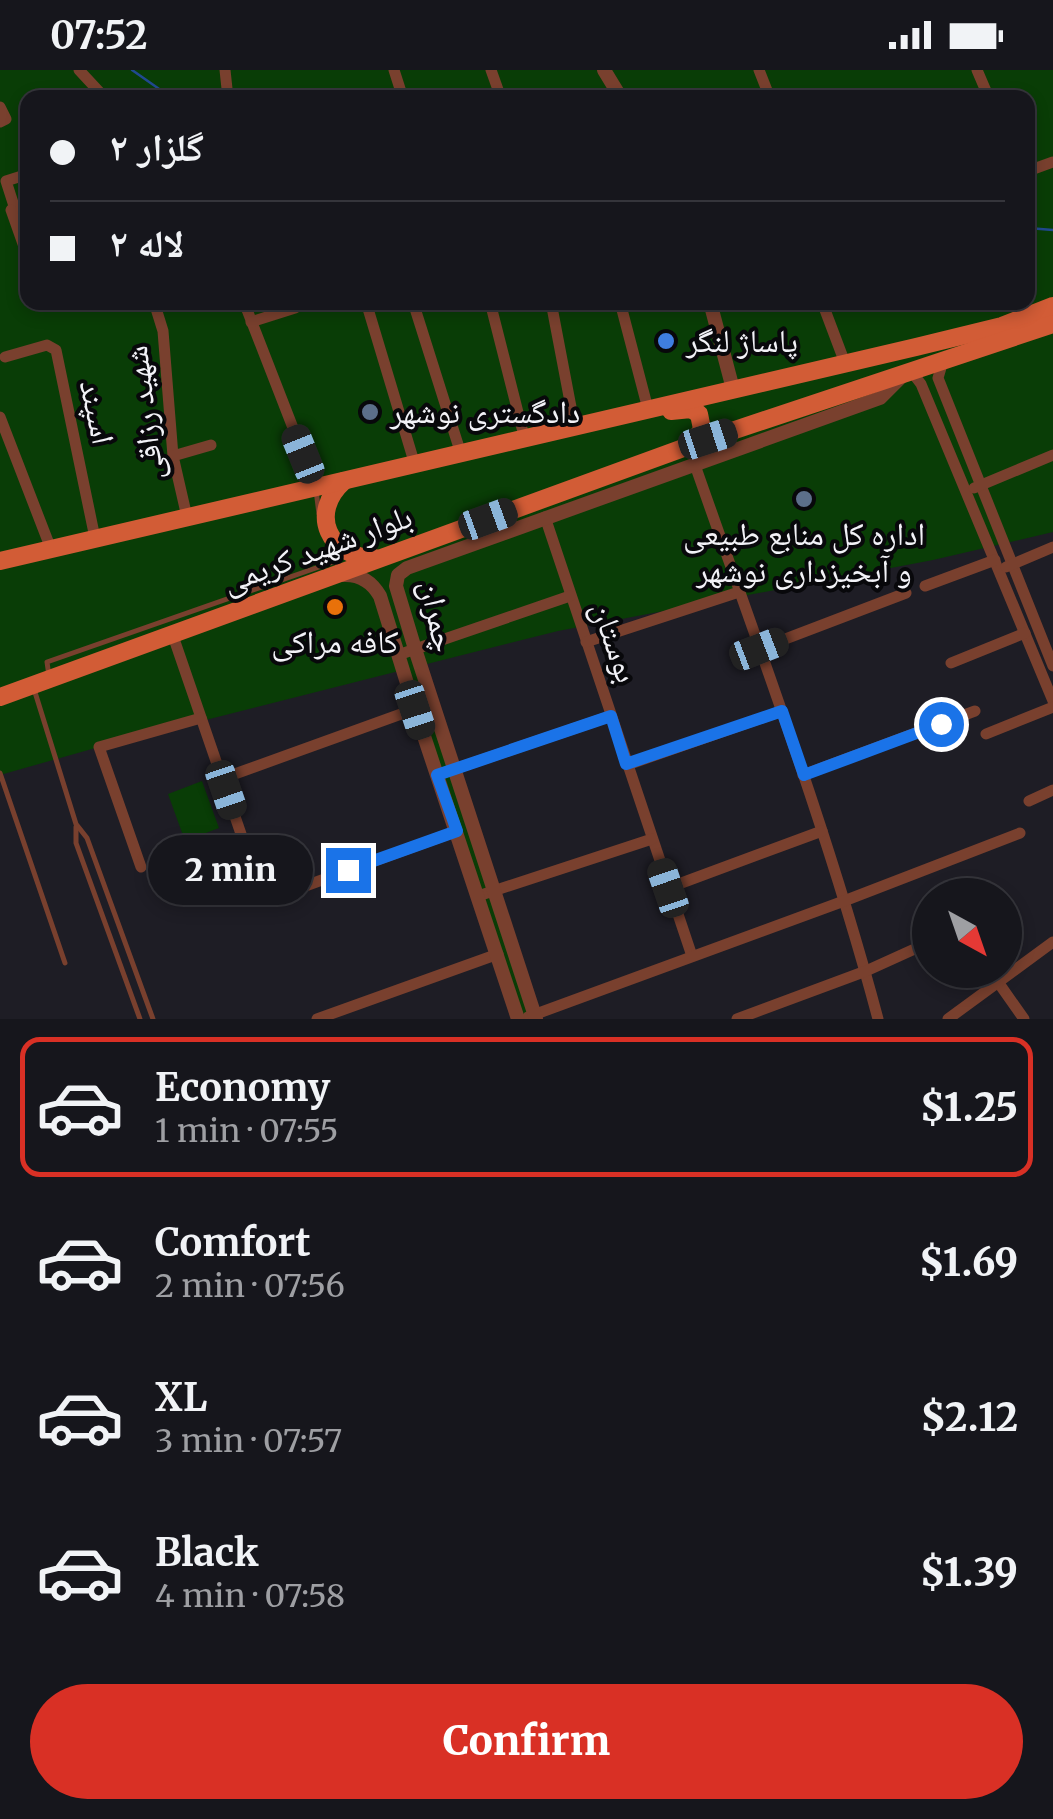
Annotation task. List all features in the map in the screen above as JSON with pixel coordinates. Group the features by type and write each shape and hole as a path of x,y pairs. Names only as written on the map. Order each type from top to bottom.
{"main road":[{"name":"بلوار شهید کریمی","path":"0,561 1002,326 1053,306"},
{"name":"بلوار شهید کریمی","path":"0,697 682,448 1053,324"},
{"path":"622,416 642,418 691,409 699,414 702,429 682,448"},
{"path":"344,481 328,502 328,530 345,552 358,557 386,556"}],"street":[{"path":"79,70 98,90"},
{"path":"0,107 6,119 0,122"},
{"path":"13,209 6,181 20,177"},
{"name":"شهید رزاقی","path":"156,310 163,331 173,456 187,518"},
{"path":"247,310 316,487"},
{"path":"251,322 289,310"},
{"path":"368,310 414,465"},
{"path":"415,310 461,454"},
{"path":"492,310 525,440"},
{"path":"553,310 575,428"},
{"path":"622,310 648,409"},
{"path":"712,310 733,389"},
{"path":"825,310 846,363"},
{"name":"اسپند","path":"5,357 48,345 56,350 95,538"},
{"path":"943,361 938,378 1053,666"},
{"path":"908,373 921,384 1025,633 1043,644 1053,704 986,734"},
{"name":"چمران","path":"528,1018 494,890 396,586 399,573 544,517 880,398 908,373"},
{"path":"0,417 51,549"},
{"path":"947,445 962,440"},
{"path":"173,456 211,445"},
{"path":"966,491 1053,455"},
{"path":"695,465 804,775 878,1019"},
{"name":"بوستان","path":"544,517 692,956"},
{"path":"925,586 1012,564 1053,548"},
{"name":"چمران","path":"337,574 363,578 380,596 498,954 528,1018"},
{"path":"586,642 739,592"},
{"path":"759,649 906,593"},
{"path":"398,655 570,596"},
{"path":"172,633 250,863"},
{"path":"951,663 1025,633"},
{"path":"232,775 415,710"},
{"path":"626,764 782,711"},
{"path":"804,775 975,711"},
{"path":"437,775 611,716"},
{"path":"141,867 98,748 201,718"},
{"path":"1029,801 1053,790"},
{"path":"668,888 822,830"},
{"path":"275,897 457,831"},
{"path":"528,1018 1020,833"},
{"path":"478,896 652,838"},
{"path":"1022,965 1053,942"},
{"path":"736,1019 912,950"},
{"path":"317,1019 498,954"},
{"path":"948,1019 990,988"},
{"path":"1002,988 1024,1019"}],"lane":[{"path":"316,487 321,526 328,545"},
{"path":"140,1019 76,842 76,824 41,682 48,662 336,561 337,574"},
{"path":"0,773 65,962"},
{"path":"76,824 87,838 153,1019"}],"green space":[{"path":"0,70 1053,70 1053,532 933,560 558,631 419,666 452,769 437,774 403,670 0,775"},
{"path":"452,771 493,890 479,894 438,776"},
{"path":"202,781 219,828 185,841 168,794"},
{"path":"494,891 533,1014 519,1019 479,896"}],"waterway":[{"path":"132,70 161,90"},
{"path":"1035,229 1053,230"}],"place":[{"name":"پاساژ لنگر","path":"666,341"},
{"name":"دادگستری نوشهر","path":"370,412"},
{"name":"اداره كل منابع طبيعی و آبخيزداری نوشهر","path":"804,499"},
{"name":"کافه مراکی","path":"335,607"}],"route":[{"path":"348,870 457,831 437,775 611,716 626,764 782,711 804,775 941,724"}]}
